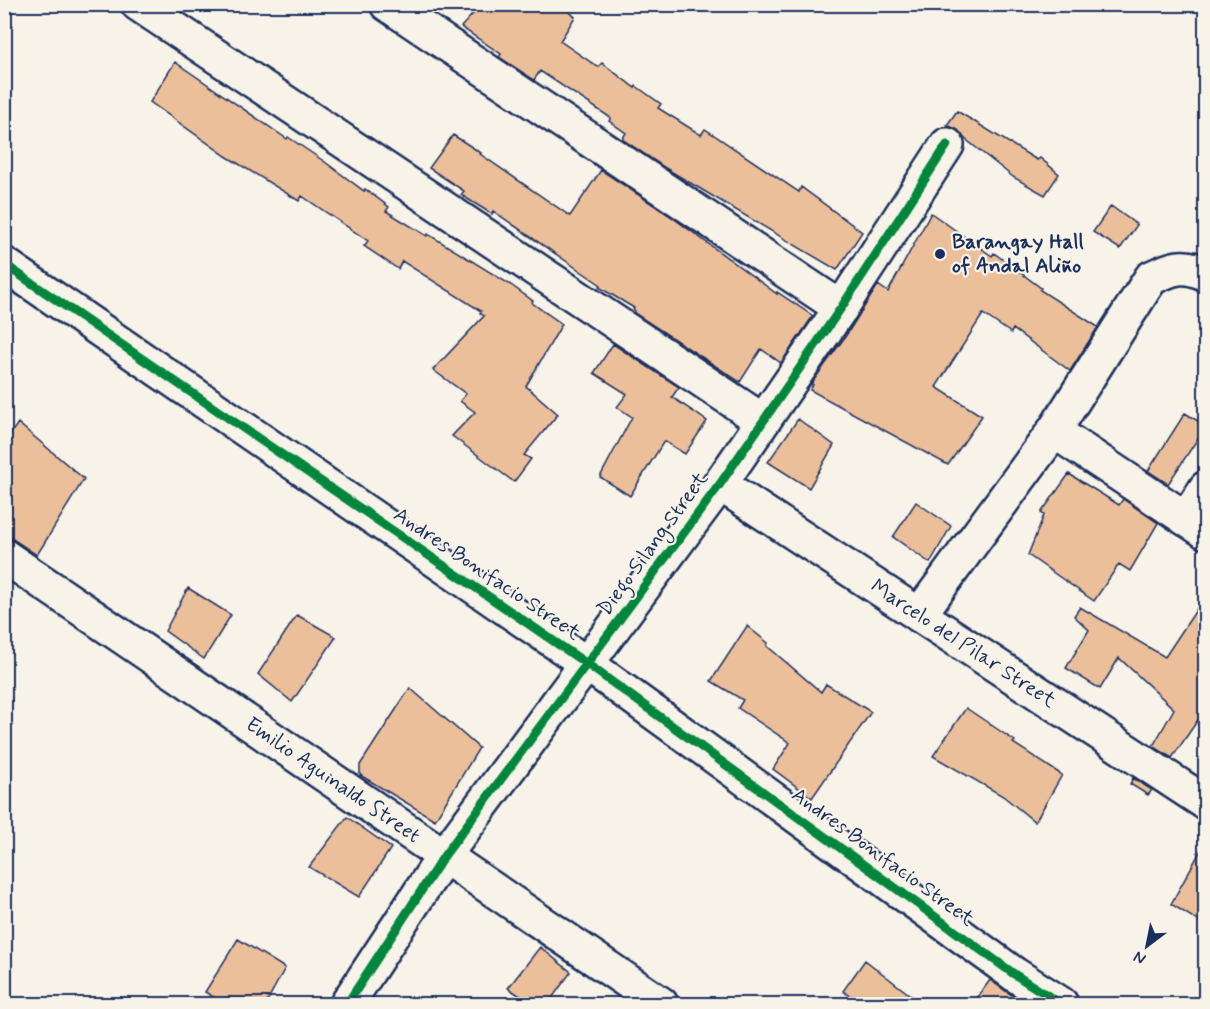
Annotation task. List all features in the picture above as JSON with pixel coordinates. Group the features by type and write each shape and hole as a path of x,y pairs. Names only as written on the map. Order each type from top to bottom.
{"street":[{"path":"138,4 763,421"},
{"path":"387,4 841,308"},
{"name":"Diego Silang Street","path":"347,1005 444,856 720,484 841,308 947,145"},
{"name":"Andres Bonifacio Street","path":"4,264 587,664 1014,974 1061,1005"},
{"path":"920,615 1054,431 1151,278 1172,268 1194,269 1206,274"},
{"path":"1054,431 1196,525 1206,488"},
{"name":"Marcelo del Pilar Street","path":"720,484 1206,803"},
{"name":"Emilio Aguinaldo Street","path":"4,556 661,1005"}],"building":[{"path":"482,4 561,4 575,17 560,41 598,67 602,63 661,104 658,108 701,135 705,129 799,192 801,187 862,232 837,270 667,169 622,139 626,133 609,121 611,118 540,71 534,80 499,57 501,54 461,27"},
{"path":"175,62 287,139 288,137 325,162 364,191 365,189 389,207 386,211 511,285 562,324 526,386 558,414 524,455 531,459 514,482 452,436 475,412 460,401 466,394 433,370 484,316 480,313 481,311 402,261 398,269 364,246 368,241 302,196 299,201 226,156 150,102"},
{"path":"957,111 1037,160 1040,158 1059,174 1045,195 1013,177 964,138 958,130 947,125"},
{"path":"453,135 570,216 601,170 669,215 777,294 777,292 813,316 781,363 761,349 740,382 634,313 634,308 599,287 601,285 493,211 492,214 461,195 464,191 429,168"},
{"path":"1111,206 1137,225 1120,249 1093,232"},
{"path":"931,213 992,256 994,253 1041,288 1040,290 1098,327 1070,371 1013,329 1011,333 983,314 936,387 982,416 948,465 810,390 813,385 811,384 845,337 878,285 888,292"},
{"path":"613,344 679,387 672,397 707,421 685,454 664,441 630,496 600,477 632,417 617,407 627,394 594,373"},
{"path":"1185,413 1206,426 1168,484 1148,471"},
{"path":"798,419 834,445 809,488 768,462"},
{"path":"18,423 84,479 37,555 4,533 4,443"},
{"path":"1069,474 1119,505 1123,499 1158,523 1130,571 1119,564 1094,601 1028,555 1044,515 1041,513"},
{"path":"916,502 951,526 930,563 893,537"},
{"path":"188,588 231,615 204,659 165,631"},
{"path":"1206,595 1206,708 1172,758 1153,746 1174,709 1119,658 1100,689 1066,668 1089,630 1074,616 1080,607 1165,657"},
{"path":"297,615 336,637 292,702 258,674"},
{"path":"747,626 821,692 826,684 871,712 812,798 773,769 790,743 738,708 743,700 711,681"},
{"path":"410,688 479,748 435,820 360,775 360,765"},
{"path":"966,708 1015,741 1013,743 1062,775 1035,822 1003,796 933,756"},
{"path":"1133,778 1152,790 1148,795 1130,784"},
{"path":"347,817 391,848 359,897 309,867"},
{"path":"1206,841 1206,926 1171,904"},
{"path":"238,939 285,968 265,1005 227,1005 205,992"},
{"path":"540,947 571,972 547,1005 534,1005 508,988"},
{"path":"865,960 923,1005 862,1005 843,991"},
{"path":"990,980 1004,990 1027,1005 972,1005"}],"cycle path":[{"path":"347,1004 444,856 720,484 841,308 947,145"},
{"path":"4,264 587,664 1014,974 1061,1004"}],"place":[{"name":"Barangay Hall of Andal Aliño","path":"940,254"}]}
